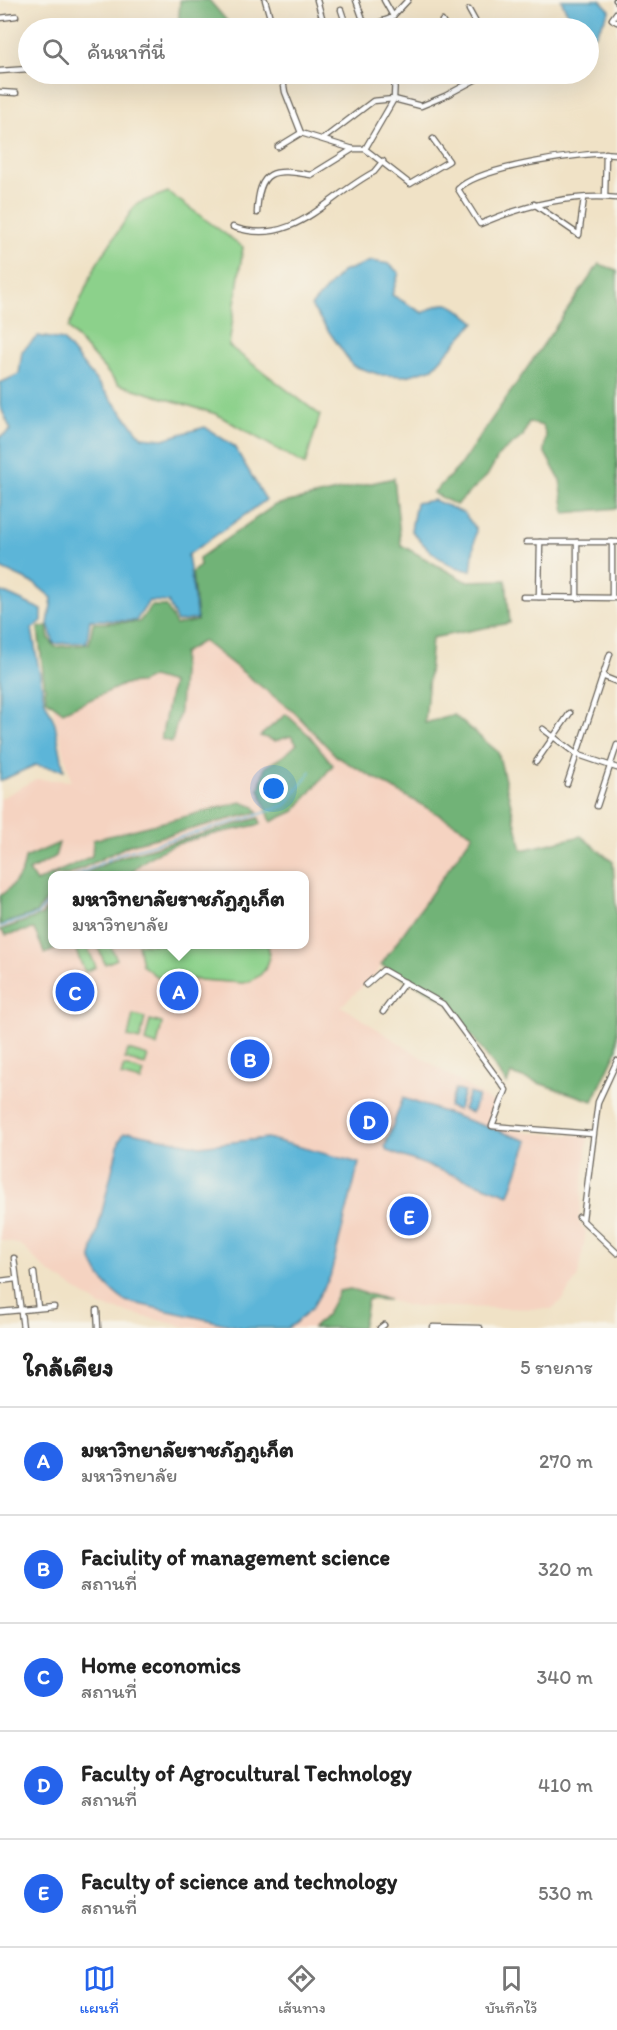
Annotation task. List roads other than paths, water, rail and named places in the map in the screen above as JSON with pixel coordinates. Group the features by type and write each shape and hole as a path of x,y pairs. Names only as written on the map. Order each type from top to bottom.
{"street":[{"path":"265,0 270,18"},
{"path":"317,0 322,18"},
{"path":"356,0 362,18"},
{"path":"384,0 392,17 408,0"},
{"path":"341,10 344,18"},
{"path":"469,10 473,18"},
{"path":"617,12 612,19 617,22"},
{"path":"0,18 16,16"},
{"path":"0,71 18,70"},
{"path":"284,84 301,133"},
{"path":"365,149 394,99 395,84"},
{"path":"323,139 373,101 394,99 421,106 466,84"},
{"path":"0,92 16,93"},
{"path":"278,147 301,133 353,148 365,149 410,184 448,161 433,139"},
{"path":"257,213 259,189 275,172 287,171 311,176 353,148"},
{"path":"605,196 606,153"},
{"path":"617,154 606,153 525,164 478,178 458,189 480,224 534,204 605,196 617,198"},
{"path":"233,227 252,234 289,228 374,172 383,161"},
{"path":"534,204 579,236 584,198"},
{"path":"524,597 615,598 614,542 526,542"},
{"path":"539,597 540,542"},
{"path":"577,542 577,598"},
{"path":"567,784 610,654"},
{"path":"602,676 617,682"},
{"path":"536,762 570,713"},
{"path":"543,729 576,754 617,768"},
{"path":"597,806 617,745"},
{"path":"366,985 381,969 443,1004 506,1090 492,1126 593,1134"},
{"path":"383,1012 405,982"},
{"path":"617,1061 598,1102 581,1218 617,1253"},
{"path":"14,1258 23,1328"},
{"path":"34,1272 38,1308"},
{"path":"0,1281 16,1279"},
{"path":"0,1312 54,1307"},
{"path":"97,1310 100,1328"},
{"path":"433,1327 480,1328"}],"water":[{"path":"561,0 600,0 610,10 599,29 599,18 570,18"},
{"path":"371,261 389,264 399,273 392,295 423,313 439,305 450,305 475,322 433,368 407,376 381,375 353,366 311,306 342,272"},
{"path":"38,336 63,340 142,437 163,439 205,427 234,446 266,500 188,555 197,619 177,622 168,602 149,601 136,621 90,620 87,642 54,644 48,624 52,598 35,584 0,568 0,437 11,430 0,406 0,383 19,374 22,351"},
{"path":"434,500 464,513 476,529 471,571 453,566 437,557 411,530 416,503"},
{"path":"0,591 42,610 42,621 32,629 44,699 55,723 64,770 35,765 0,781"},
{"path":"455,1089 464,1092 458,1110 449,1107"},
{"path":"469,1093 478,1096 472,1113 463,1110"},
{"path":"403,1098 528,1141 509,1195 387,1151 385,1146"},
{"path":"131,1132 200,1146 267,1138 359,1163 330,1277 312,1308 287,1328 243,1328 125,1301 114,1292 100,1276 91,1257 119,1142 124,1133"}],"waterway":[{"path":"85,871 122,853 252,817 286,805 311,771"},
{"path":"0,927 38,914 48,903"}],"place":[{"name":"มหาวิทยาลัยราชภัฏภูเก็ต","path":"179,991"},
{"name":"Home economics","path":"75,992"},
{"name":"Faciulity of management science","path":"250,1059"},
{"name":"Faculty of Agrocultural Technology","path":"369,1121"},
{"name":"Faculty of science and technology","path":"409,1216"}]}
